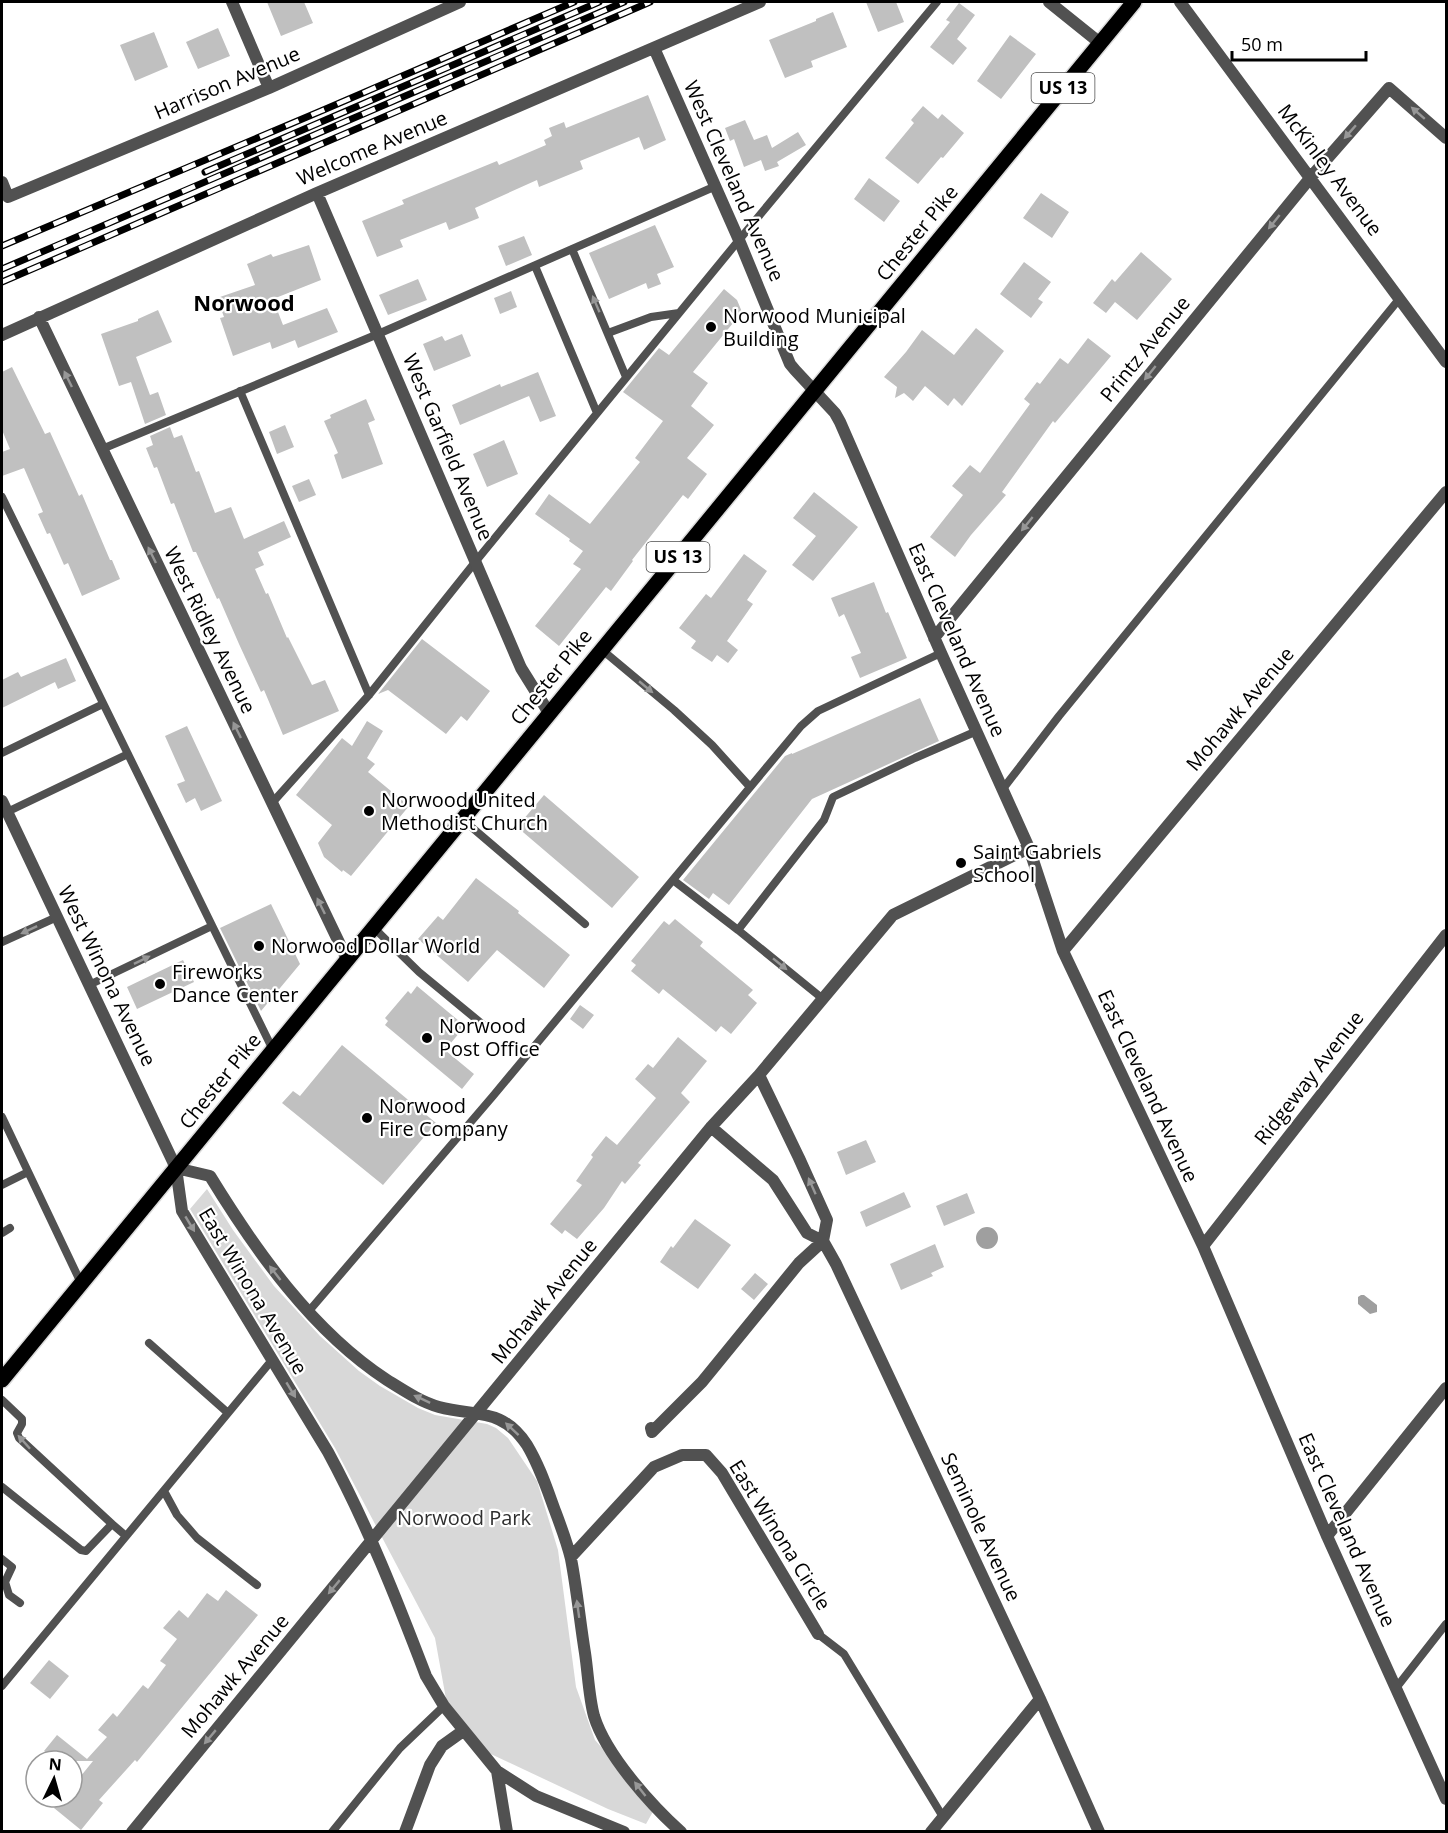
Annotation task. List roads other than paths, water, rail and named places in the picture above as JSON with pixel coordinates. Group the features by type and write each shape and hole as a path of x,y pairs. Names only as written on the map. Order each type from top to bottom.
{"main road":[{"name":"Chester Pike","path":"2,1380 1134,2"}],"street":[{"path":"232,2 269,87"},
{"name":"Harrison Avenue","path":"2,182 8,197 269,87 460,2"},
{"name":"Welcome Avenue","path":"2,335 317,193 760,2"},
{"path":"1049,2 1100,43"},
{"name":"McKinley Avenue","path":"1180,2 1446,362"},
{"name":"West Cleveland Avenue","path":"654,48 716,186 790,364 815,392"},
{"name":"Printz Avenue","path":"934,638 1311,177 1389,88 1446,138"},
{"name":"West Garfield Avenue","path":"317,193 521,668 549,713"},
{"name":"West Ridley Avenue","path":"39,317 347,959"},
{"name":"East Cleveland Avenue","path":"815,392 835,413 840,422 940,653 1029,848 1063,951 1203,1246 1327,1536 1446,1799"},
{"name":"Mohawk Avenue","path":"1063,951 1446,492"},
{"name":"West Winona Avenue","path":"4,807 176,1168"},
{"name":"Mohawk Avenue","path":"132,1832 711,1127 759,1075 893,915 1029,848"},
{"name":"Ridgeway Avenue","path":"1203,1246 1446,935"},
{"name":"Seminole Avenue","path":"759,1075 827,1220 824,1241 1040,1699 1099,1832"},
{"name":"Seminole Avenue","path":"711,1127 773,1180 807,1233 824,1241"},
{"name":"East Winona Avenue","path":"624,1832 536,1796 497,1771 444,1706 426,1676 360,1513 333,1460 182,1211 176,1168 210,1176 260,1253 281,1280 351,1352 385,1379 438,1406 478,1413 505,1422 517,1432 543,1474 571,1557 594,1717 611,1751 655,1808 681,1832"},
{"path":"651,1428 652,1432 702,1382 799,1263 824,1241"},
{"path":"1327,1536 1446,1388"},
{"name":"East Winona Circle","path":"571,1557 654,1467 682,1455 706,1455 722,1473 818,1634"},
{"path":"931,1832 1040,1699"},
{"path":"405,1832 430,1765 442,1746 463,1731"},
{"path":"497,1771 507,1832"}],"lane":[{"path":"272,803 369,694 626,377 937,2"},
{"path":"102,449 378,334 716,186"},
{"path":"572,249 626,377"},
{"path":"535,266 597,413"},
{"path":"1002,790 1400,298"},
{"path":"608,333 651,317 679,313"},
{"path":"240,391 369,694"},
{"path":"2,497 273,1050"},
{"path":"601,649 712,745 750,787"},
{"path":"309,1311 493,1096 801,726 818,711 940,653"},
{"path":"2,753 103,704"},
{"path":"738,930 824,820 833,797 977,731"},
{"path":"4,807 128,754"},
{"path":"462,819 585,924"},
{"path":"673,880 823,999"},
{"path":"2,942 57,917"},
{"path":"89,985 212,926"},
{"path":"373,927 419,972 487,1028"},
{"path":"2,1117 81,1283"},
{"path":"2,1185 28,1172"},
{"path":"2,1233 10,1228"},
{"path":"149,1343 228,1413"},
{"path":"2,1686 272,1360"},
{"path":"2,1400 22,1419 17,1433 19,1438 126,1536"},
{"path":"2,1487 81,1550 86,1551 112,1524"},
{"path":"164,1491 177,1515 198,1538 257,1585"},
{"path":"2,1559 12,1567 5,1582 9,1595 20,1603"},
{"path":"1396,1688 1446,1624"},
{"path":"818,1634 844,1654 943,1817"},
{"path":"332,1832 400,1749 444,1706"}],"railway":[{"path":"2,246 574,2"},
{"path":"205,172 599,2"},
{"path":"2,269 624,2"},
{"path":"2,282 650,2"}],"place":[{"name":"Norwood Municipal Building","path":"711,327"},
{"name":"Norwood United Methodist Church","path":"369,811"},
{"name":"Saint Gabriels School","path":"961,863"},
{"name":"Norwood Dollar World","path":"259,946"},
{"name":"Fireworks Dance Center","path":"160,984"},
{"name":"Norwood Post Office","path":"427,1038"},
{"name":"Norwood Fire Company","path":"367,1118"}],"district":[{"name":"Norwood","path":"244,303"}],"park label":[{"name":"Norwood Park","path":"464,1518"}]}
